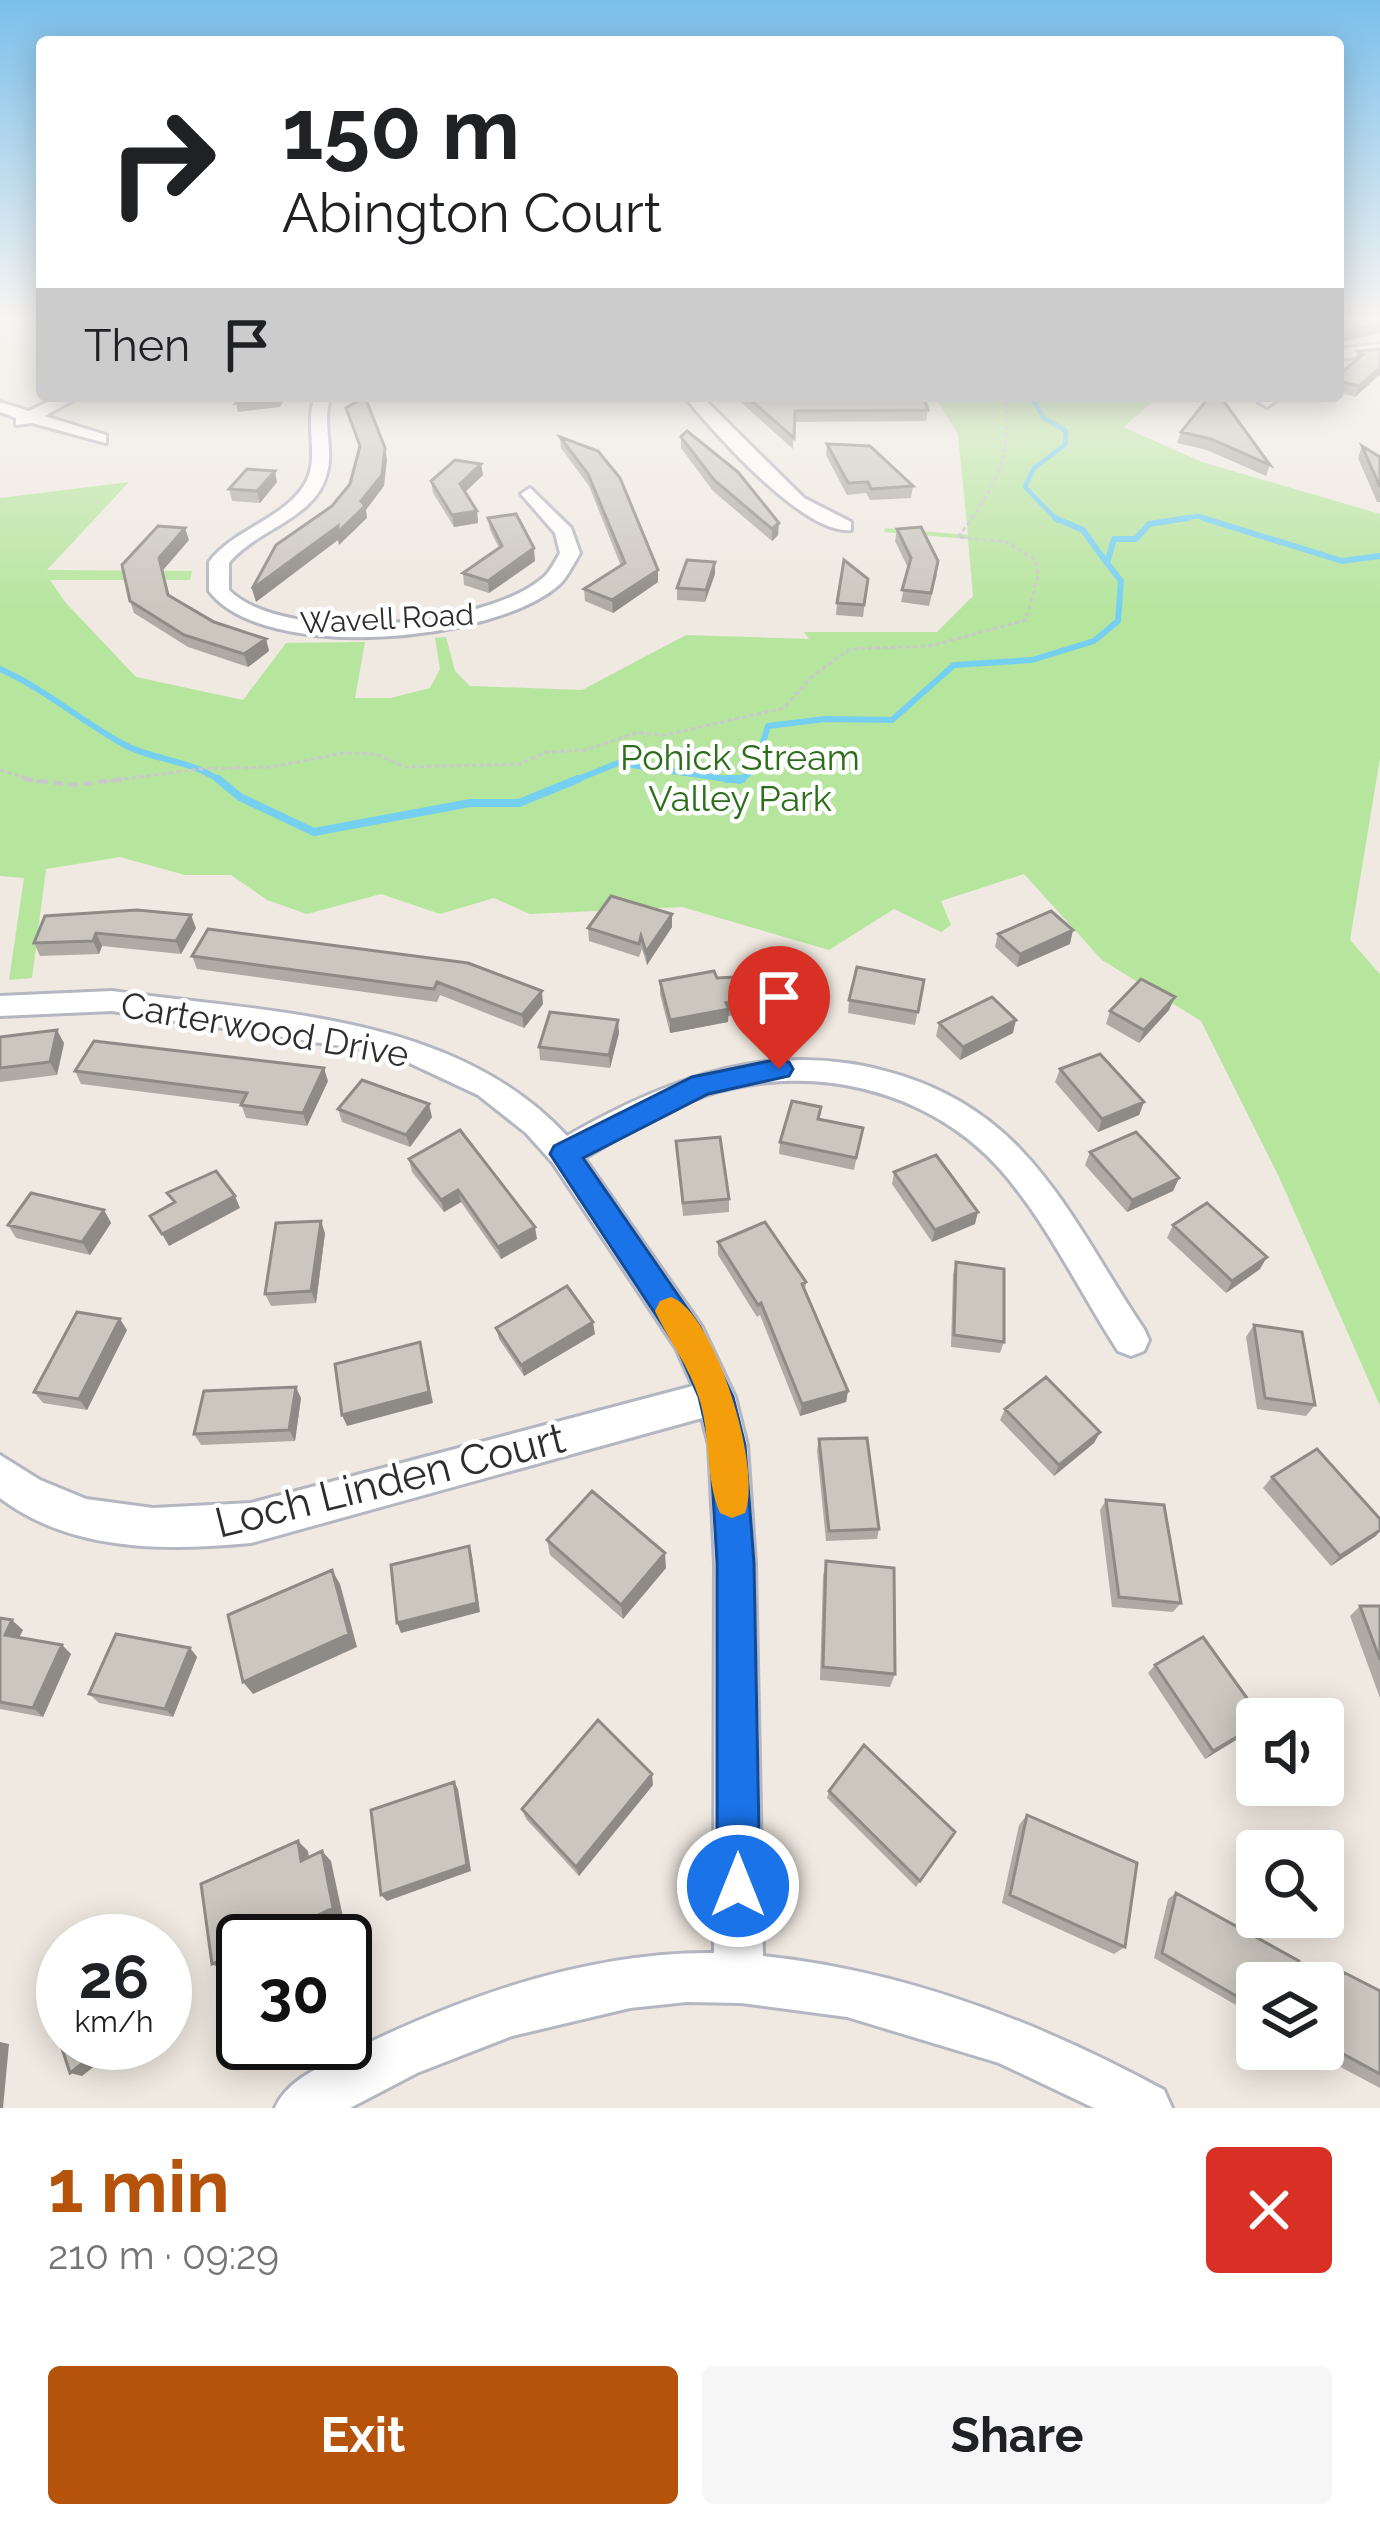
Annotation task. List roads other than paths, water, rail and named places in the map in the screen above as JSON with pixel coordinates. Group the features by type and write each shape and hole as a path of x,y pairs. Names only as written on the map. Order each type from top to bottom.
{"street":[{"path":"23,414 100,439"},
{"path":"2,429 36,414"},
{"name":"Wavell Road","path":"315,414 321,464 315,483 286,512 237,541 219,562 219,591 241,611 271,622 315,628 447,621 516,604 556,580 570,553 564,532 530,494"},
{"path":"710,414 797,502 844,526"},
{"name":"Carterwood Drive","path":"0,1006 112,1001 360,1038 409,1050 489,1087 564,1154 689,1338 716,1397 731,1469 735,1563 739,1978"},
{"path":"564,1154 672,1097 737,1075 824,1070 873,1078 939,1104 1008,1157 1131,1340"},
{"name":"Loch Linden Court","path":"0,1474 45,1503 91,1519 155,1528 207,1528 251,1522 716,1397"},
{"path":"301,2108 412,2049 510,2013 661,1981 739,1978 919,2010 1033,2050 1146,2108"}],"waterway":[{"path":"1042,414 1066,431 1065,445 1034,468 1025,487 1055,518"},
{"path":"1173,520 1198,516 1213,521"},
{"path":"1055,518 1083,530 1106,562"},
{"path":"1055,518 1058,521"},
{"path":"1173,520 1188,518"},
{"path":"1203,518 1342,561 1380,556"},
{"path":"571,782 618,763 740,781 755,768 768,726 825,719 892,720 954,665 1032,660 1094,641 1118,621 1121,581 1107,563 1114,539 1136,539 1149,524 1173,520"},
{"path":"1169,521 1173,520"},
{"path":"0,669 123,744 199,769 221,782"},
{"path":"218,779 240,797 314,832 470,803 519,803 578,779"},
{"path":"727,779 742,779"}],"park label":[{"name":"Pohick Stream Valley Park","path":"740,778"}]}
